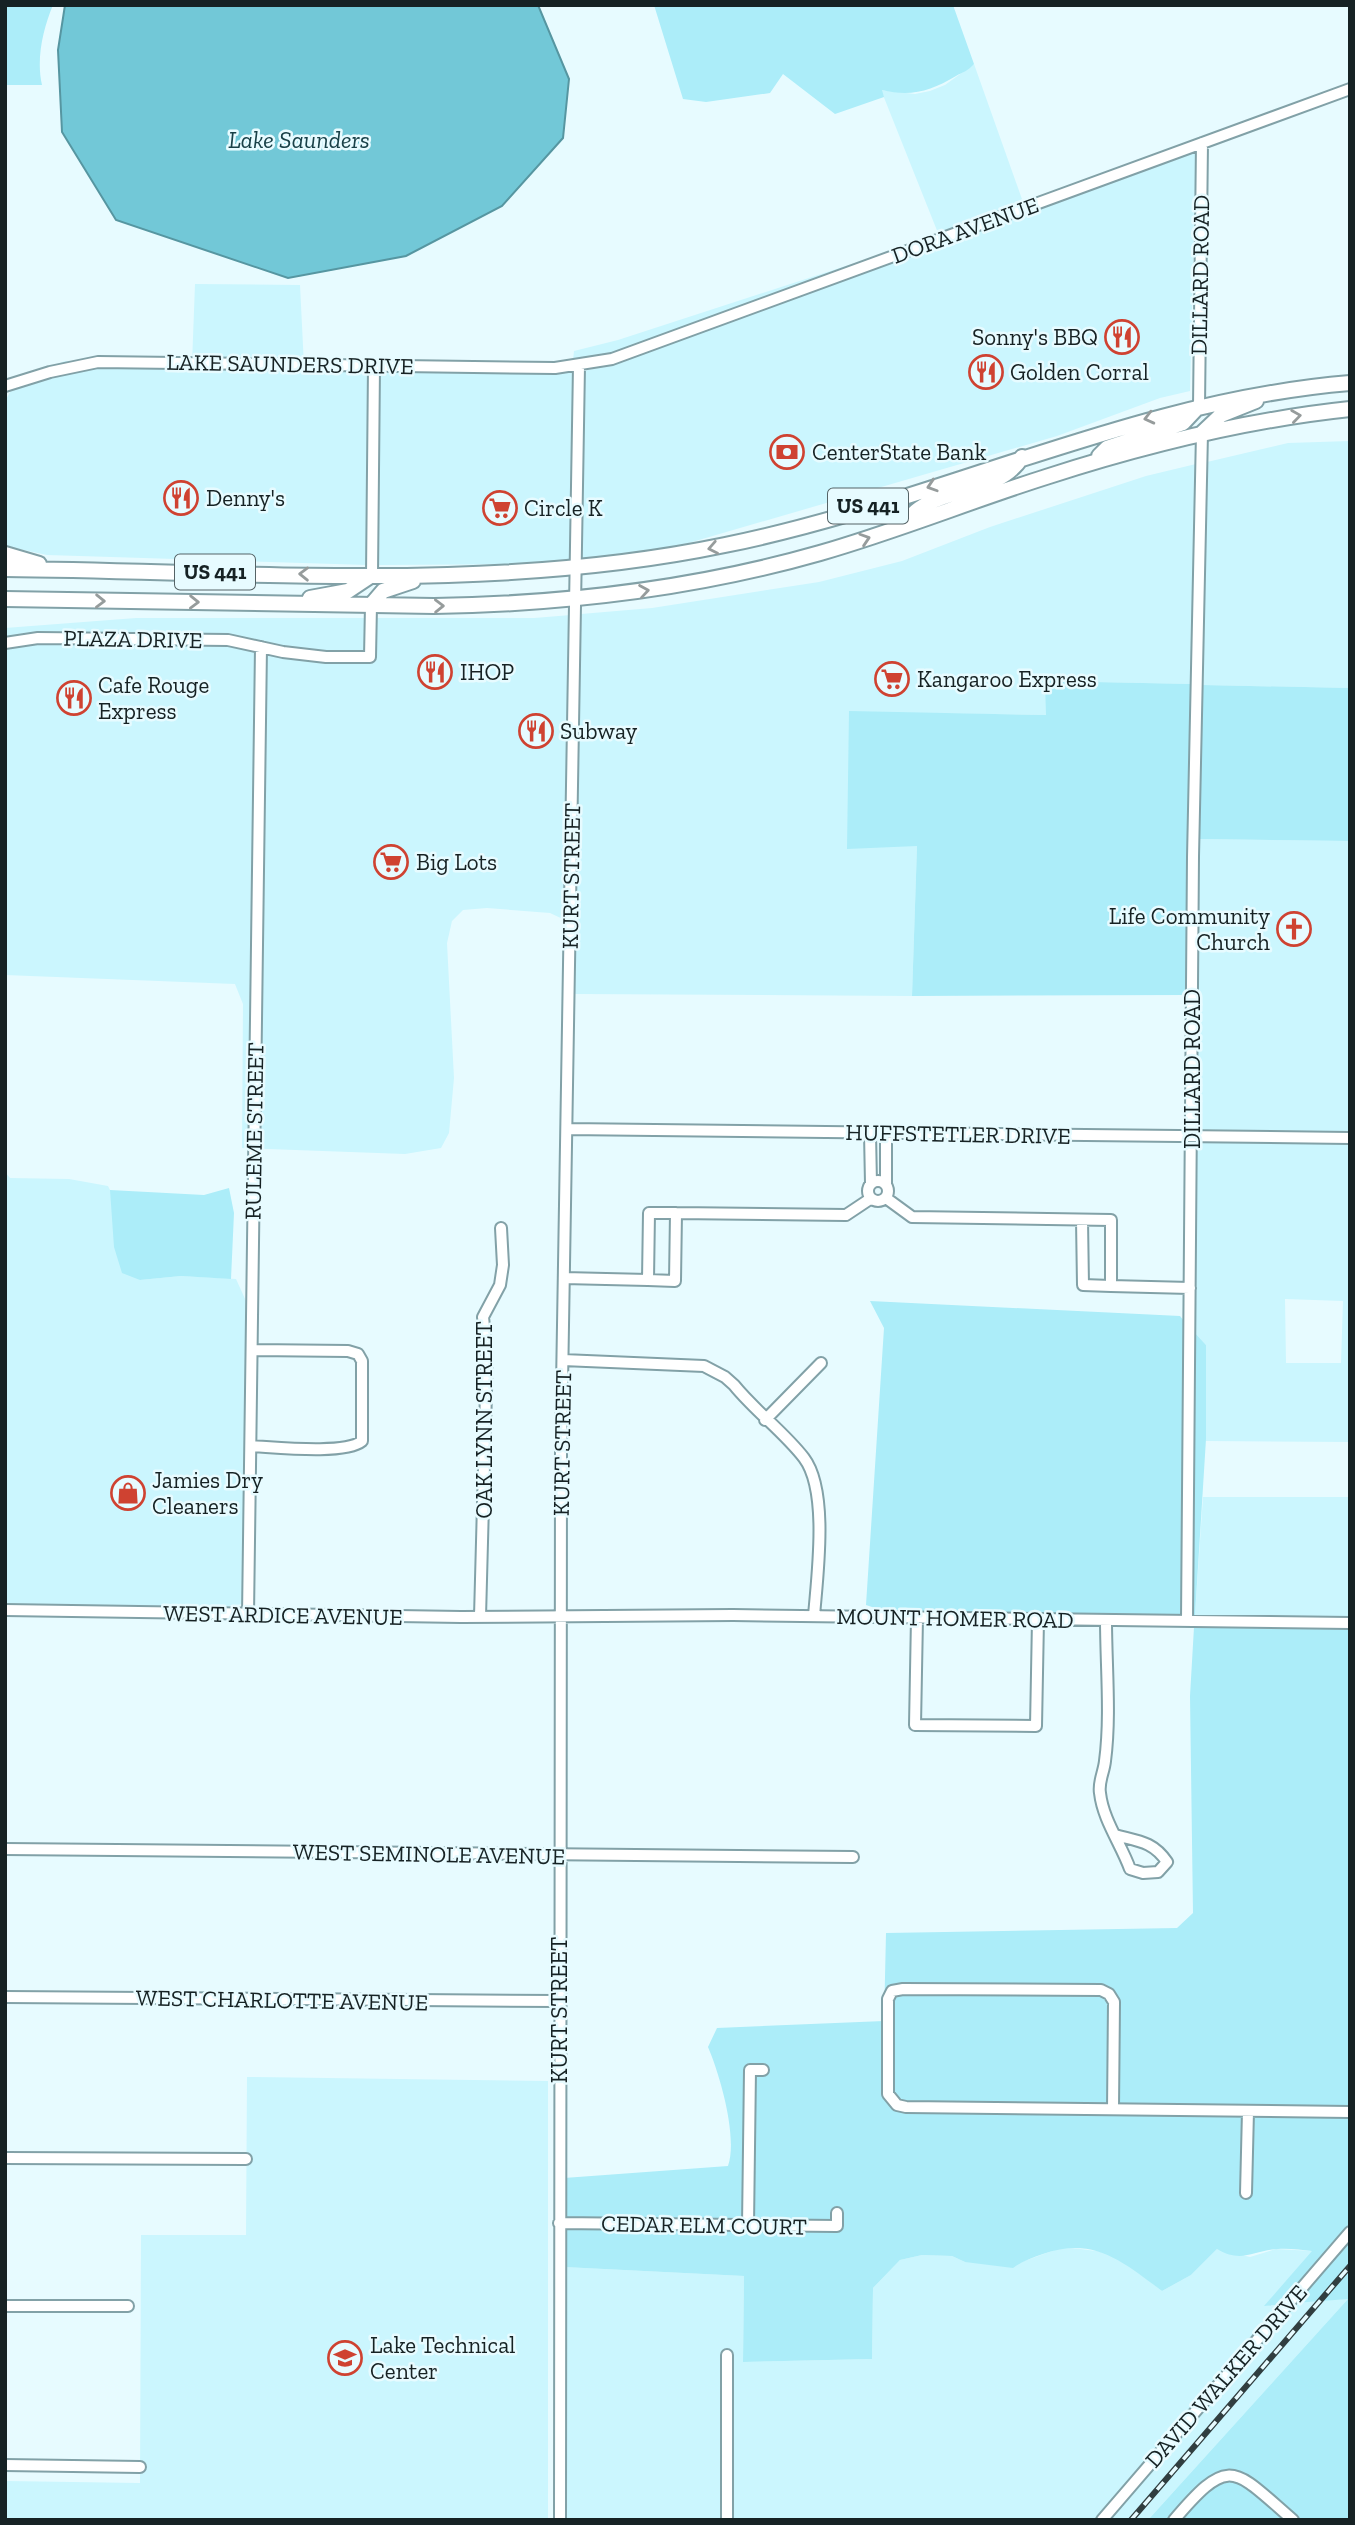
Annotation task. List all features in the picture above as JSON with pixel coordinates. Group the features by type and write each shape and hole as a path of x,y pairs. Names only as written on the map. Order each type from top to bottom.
{"main road":[{"name":"US 441","path":"5,569 442,575 577,569 695,551 776,534 1141,420 1283,391 1350,383"},
{"path":"1202,433 1221,415 1283,391"},
{"path":"1097,461 1107,448 1183,423 1199,407"},
{"name":"US 441","path":"5,599 371,605 500,605 576,600 740,573 819,554 1097,461 1202,433 1350,409"},
{"path":"903,527 917,508 1007,475 1021,457"},
{"path":"5,554 57,569"},
{"path":"285,603 348,591 372,575"},
{"path":"371,605 383,591 400,583 442,575"},
{"path":"5,610 58,600"}],"street":[{"name":"DORA AVENUE","path":"579,366 612,359 1350,89"},
{"name":"DILLARD ROAD","path":"1199,407 1202,143"},
{"name":"LAKE SAUNDERS DRIVE","path":"5,386 50,372 98,362 155,360 374,366 579,366"},
{"path":"372,575 374,366"},
{"name":"KURT STREET","path":"560,2520 558,2001 563,1360 579,366"},
{"name":"DILLARD ROAD","path":"1187,1621 1193,857 1202,433"},
{"name":"PLAZA DRIVE","path":"5,643 38,638 228,640 326,657 370,657 371,605"},
{"name":"RULEME STREET","path":"248,1615 261,647"},
{"name":"HUFFSTETLER DRIVE","path":"567,1129 1350,1138"},
{"path":"870,1133 871,1184"},
{"path":"886,1133 886,1185 890,1202"},
{"path":"870,1148 886,1148"},
{"path":"866,1202 867,1190 871,1184 877,1181 886,1185"},
{"path":"648,1280 649,1213 846,1215 866,1202 890,1202 912,1217 1111,1220 1111,1286"},
{"path":"564,1278 675,1281 676,1213"},
{"path":"1083,1220 1083,1285 1190,1289"},
{"name":"OAK LYNN STREET","path":"480,1618 487,1367 483,1317 500,1285 503,1265 501,1228"},
{"path":"251,1446 340,1448 357,1445 362,1441 362,1361 358,1354 348,1351 252,1350"},
{"path":"563,1360 704,1366 725,1377 804,1458 813,1476 818,1530 814,1616"},
{"path":"765,1420 821,1363"},
{"name":"WEST ARDICE AVENUE","path":"5,1610 561,1618"},
{"name":"MOUNT HOMER ROAD","path":"561,1618 814,1616 1350,1623"},
{"path":"917,1618 915,1725 1036,1726 1038,1620"},
{"path":"1106,1620 1105,1762 1100,1793 1115,1835 1130,1869 1143,1873 1158,1872 1167,1862 1160,1850 1140,1839 1115,1835"},
{"name":"WEST SEMINOLE AVENUE","path":"5,1849 853,1857"},
{"path":"1113,2109 1114,2002 1109,1994 1101,1990 902,1989 892,1992 888,2000 888,2094 897,2105 1113,2109 1350,2112"},
{"name":"WEST CHARLOTTE AVENUE","path":"5,1997 558,2001"},
{"path":"748,2225 750,2070 763,2070"},
{"path":"1246,2193 1248,2111"},
{"path":"5,2158 246,2160"},
{"name":"CEDAR ELM COURT","path":"559,2223 836,2226 837,2213"},
{"name":"DAVID WALKER DRIVE","path":"1102,2520 1350,2232"},
{"path":"5,2306 128,2306"},
{"path":"727,2355 727,2520"},
{"path":"5,2465 140,2467"},
{"path":"1174,2520 1205,2484 1215,2478 1231,2476 1251,2484 1293,2520"}],"shaded area":[{"path":"5,5 53,5 42,44 42,85 5,85"},
{"path":"654,5 953,5 974,64 929,89 912,93 882,90 884,97 835,114 783,74 770,93 706,102 683,99"},
{"path":"974,64 1023,202 938,233 881,90 915,94 930,91 945,85"},
{"path":"1196,151 1190,391 1160,398 1057,436 668,549 582,563 584,371 614,364"},
{"path":"861,261 611,353 573,360 574,351 618,340"},
{"path":"195,284 300,285 304,366 369,368 367,565 47,555 5,546 5,401 17,380 65,361 192,364"},
{"path":"380,373 574,373 571,564 378,565"},
{"path":"1350,441 1350,688 1203,685 1207,462 1288,443"},
{"path":"1196,464 1192,684 1046,681 1047,715 849,712 917,846 912,996 575,994 581,614 652,608 819,582 902,561 990,527 1146,476"},
{"path":"571,615 565,920 550,913 487,908 463,910 452,921 447,943 454,1078 449,1133 441,1148 405,1154 242,1148 243,1004 235,984 5,975 5,628 136,618 534,618"},
{"path":"1045,681 1192,684 1187,995 912,996 917,846 847,849 849,711 1046,715"},
{"path":"1203,685 1350,688 1350,841 1199,839"},
{"path":"1199,839 1350,841 1350,1132 1197,1130"},
{"path":"1197,1142 1350,1144 1350,1442 1206,1441 1206,1345 1195,1333","holes":["1285,1299 1343,1301 1341,1363 1286,1363"]},
{"path":"5,1172 10,1178 69,1179 108,1186 112,1194 114,1218 140,1280 181,1276 236,1279 246,1301 249,1603 223,1607 5,1604"},
{"path":"229,1188 234,1213 231,1279 181,1276 140,1280 122,1273 114,1247 110,1190 204,1195"},
{"path":"870,1301 1180,1316 1184,1321 1181,1615 884,1611 866,1605 884,1328"},
{"path":"1195,1333 1206,1345 1206,1439 1195,1615 1192,1615"},
{"path":"1203,1497 1350,1497 1350,1617 1195,1615"},
{"path":"1194,1627 1350,1629 1350,2223 1279,2305 1264,2306 1312,2251 1278,2249 1241,2256 1217,2249 1191,2275 1162,2291 1121,2262 1093,2250 1061,2249 1031,2258 1013,2268 965,2262 952,2256 922,2255 900,2260 873,2288 872,2359 743,2362 744,2276 564,2267 564,2178 728,2166 731,2154 729,2123 718,2073 708,2047 717,2028 884,2021 886,1933 1177,1928 1193,1913 1190,1696"},
{"name":"Lake Technical Center","path":"247,2077 548,2081 548,2520 5,2520 5,2481 140,2483 141,2235 246,2235"},
{"path":"1350,2240 1350,2520 1148,2520 1348,2299 1295,2303"},
{"path":"1063,2247 1105,2252 1121,2259 1162,2291 1191,2275 1217,2249 1250,2257 1276,2249 1313,2251 1265,2306 1279,2305 1095,2520 565,2520 564,2267 744,2276 743,2362 872,2359 873,2288 900,2260 922,2255 952,2256 965,2262 1019,2263"},
{"path":"1349,2298 1148,2520 1109,2520 1295,2303"}],"water":[{"name":"Lake Saunders","path":"65,5 538,5 569,79 563,138 502,206 406,256 288,278 116,220 62,132 58,50"}],"railway":[{"path":"1131,2520 1350,2266"}],"place":[{"name":"Sonny's BBQ","path":"1122,337"},
{"name":"Golden Corral","path":"986,372"},
{"name":"CenterState Bank","path":"787,452"},
{"name":"Denny's","path":"181,498"},
{"name":"Circle K","path":"500,508"},
{"name":"IHOP","path":"435,672"},
{"name":"Kangaroo Express","path":"892,679"},
{"name":"Cafe Rouge Express","path":"74,698"},
{"name":"Subway","path":"536,731"},
{"name":"Big Lots","path":"391,862"},
{"name":"Life Community Church","path":"1294,929"},
{"name":"Jamies Dry Cleaners","path":"128,1493"},
{"name":"Lake Technical Center","path":"345,2358"}]}
